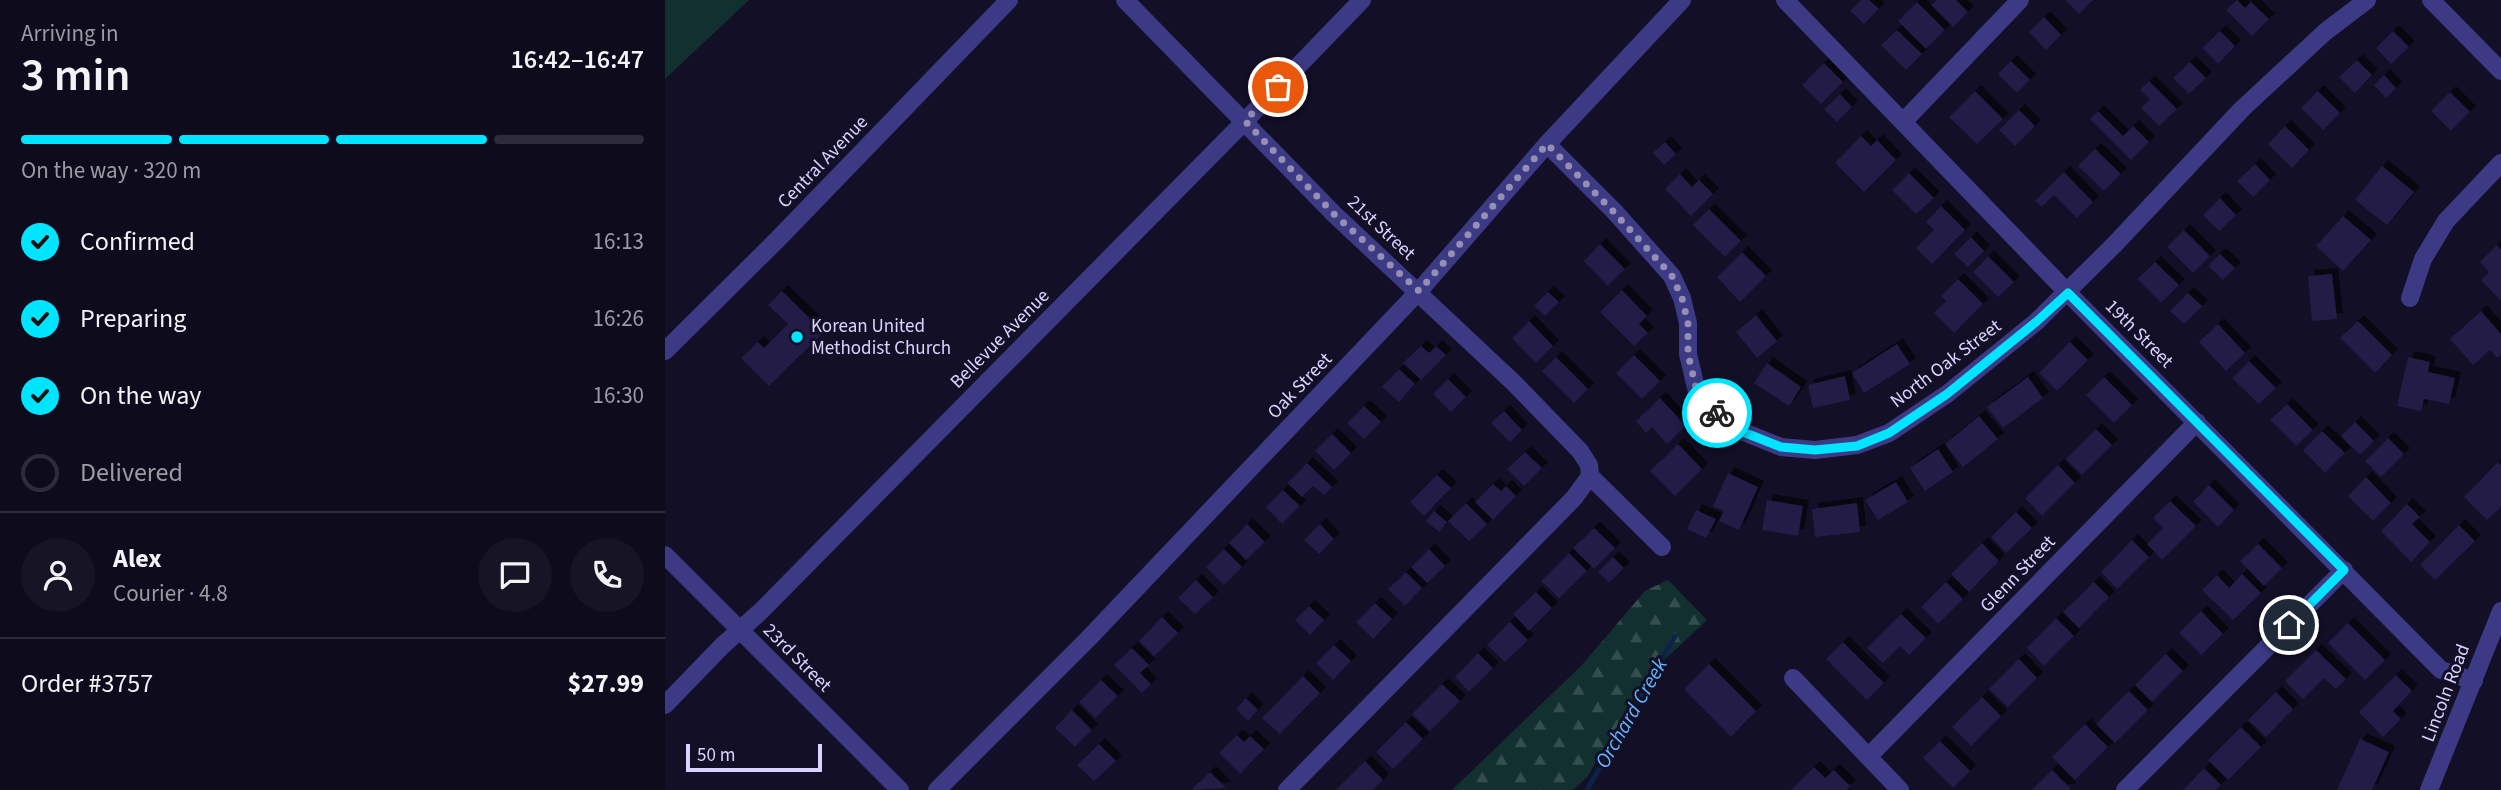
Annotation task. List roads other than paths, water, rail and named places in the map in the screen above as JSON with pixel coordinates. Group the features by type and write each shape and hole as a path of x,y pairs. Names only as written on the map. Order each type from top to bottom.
{"street":[{"name":"Central Avenue","path":"665,351 777,240 1009,0"},
{"name":"21st Street","path":"1125,0 1334,214 1419,291 1580,451 1588,465 1590,476 1662,547"},
{"name":"Bellevue Avenue","path":"665,705 1245,121 1361,0"},
{"name":"Oak Street","path":"937,790 1088,639 1419,291 1547,144 1682,0"},
{"name":"19th Street","path":"1785,0 2068,293 2441,670 2474,681"},
{"path":"1903,122 2020,0"},
{"name":"North Oak Street","path":"1547,144 1672,276 1682,298 1688,323 1688,354 1697,392 1728,426 1781,447 1815,450 1857,446 1889,433 1947,394 2036,322 2068,293 2242,109 2325,32 2367,0"},
{"path":"2431,0 2501,71"},
{"path":"2410,298 2423,259 2446,220 2501,163"},
{"name":"Glenn Street","path":"1869,756 2197,422"},
{"path":"1287,790 1574,499 1590,476"},
{"name":"23rd Street","path":"665,555 900,790"},
{"path":"2125,790 2344,570"},
{"name":"Lincoln Road","path":"2430,790 2501,611"},
{"path":"1793,678 1900,790"}],"waterway":[{"name":"Orchard Creek","path":"1587,790 1675,636"}],"place":[{"name":"Korean United Methodist Church","path":"797,337"}]}
